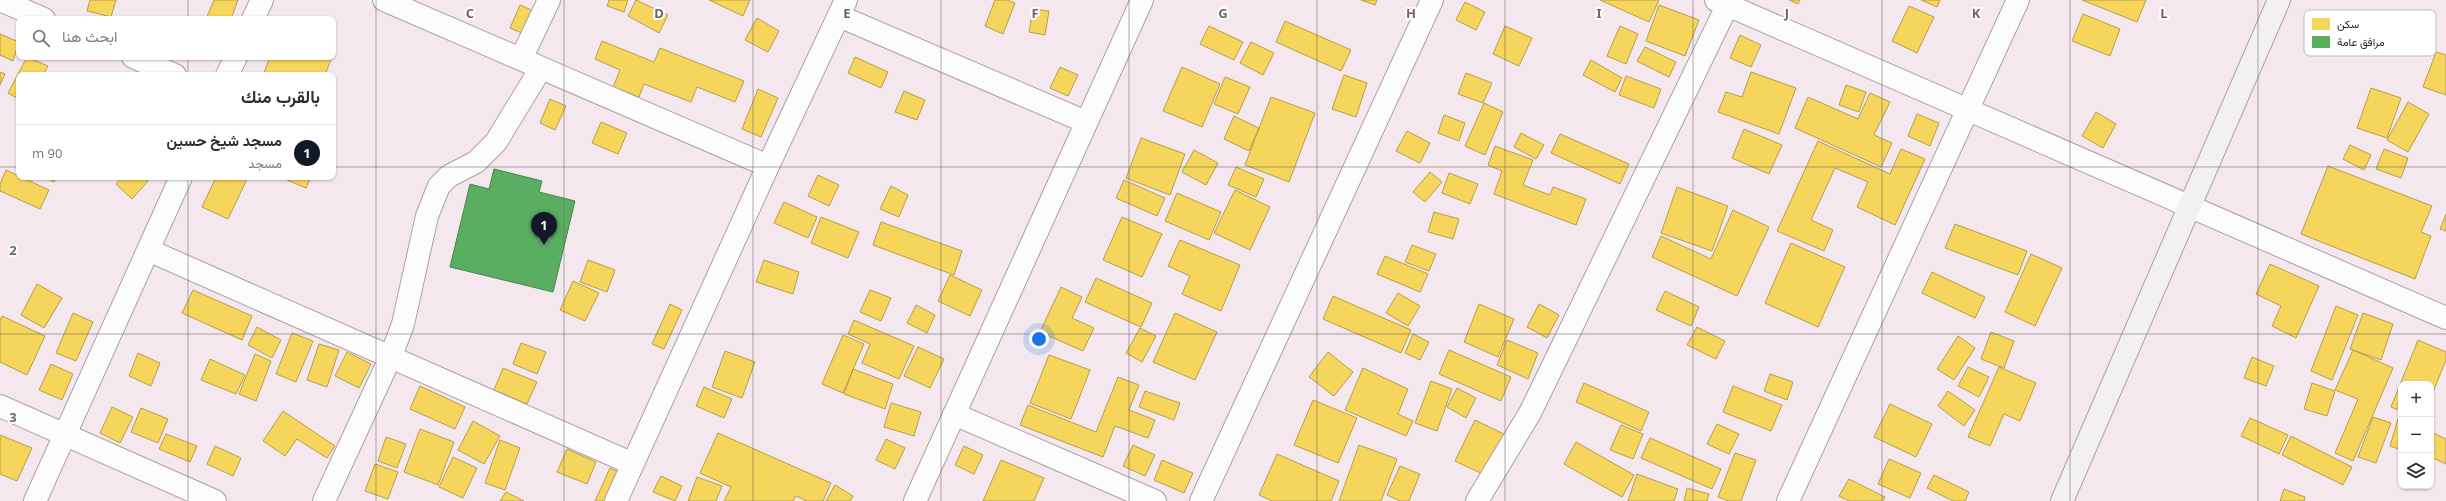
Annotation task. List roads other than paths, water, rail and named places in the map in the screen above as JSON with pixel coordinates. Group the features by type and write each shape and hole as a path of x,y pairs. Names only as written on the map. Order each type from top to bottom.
{"main road":[{"path":"2062,501 2280,0"}],"street":[{"path":"0,0 37,16"},
{"path":"254,16 262,0"},
{"path":"384,0 768,166"},
{"path":"324,501 392,356 403,324 427,216 438,186 449,176 476,162 488,153 496,142 531,64 549,0"},
{"path":"915,501 1142,0"},
{"path":"1201,501 1432,0"},
{"path":"1788,501 2018,0"},
{"path":"1477,501 1530,413 1724,2 2189,208 2446,318"},
{"path":"616,501 768,166 842,8 1086,122"},
{"path":"140,60 168,72"},
{"path":"228,72 234,60"},
{"path":"34,501 180,180"},
{"path":"148,250 392,356 633,464"},
{"path":"0,406 215,501"},
{"path":"954,414 1155,501"}],"place":[{"name":"مسجد شيخ حسين","path":"544,245"}]}
